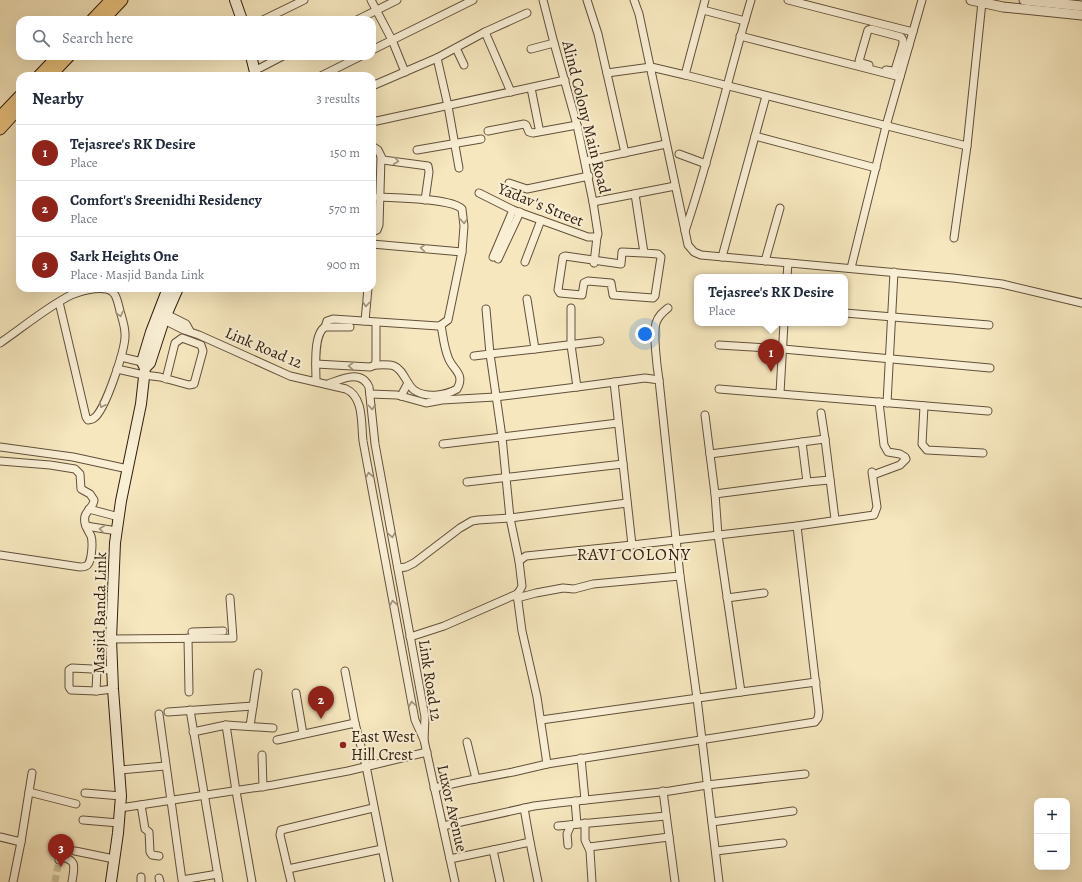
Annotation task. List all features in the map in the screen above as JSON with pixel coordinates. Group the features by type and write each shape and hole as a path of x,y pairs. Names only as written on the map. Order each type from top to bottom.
{"main road":[{"path":"96,16 111,0"},
{"path":"107,16 122,0"},
{"path":"235,0 241,16"},
{"path":"242,0 247,16"},
{"path":"43,72 54,60"},
{"path":"54,72 65,60"},
{"path":"253,60 259,72"},
{"path":"258,60 260,72"},
{"path":"0,117 16,100"},
{"path":"0,129 16,111"},
{"path":"144,368 162,317 167,292"},
{"path":"162,317 176,292"},
{"name":"Masjid Banda Link","path":"111,882 121,796 111,639 114,556 121,501 144,389 144,368 150,363 162,317"}],"street":[{"path":"271,16 304,0"},
{"path":"372,0 392,40 405,72"},
{"path":"365,16 397,0"},
{"path":"376,48 473,0"},
{"name":"Alind Colony Main Road","path":"544,0 554,43 578,125 594,202 598,234 595,238 594,262"},
{"path":"587,0 595,21 625,153"},
{"path":"634,0 639,14 651,67 688,245 694,252 701,255 894,272 1002,284 1082,303"},
{"path":"685,75 705,0"},
{"path":"685,231 706,164 751,0"},
{"path":"788,0 913,32"},
{"path":"851,268 886,126 900,77 900,64 906,45 913,32 922,0"},
{"path":"971,0 1024,10 1082,15"},
{"path":"1024,0 1082,6"},
{"path":"954,238 982,2"},
{"path":"703,10 745,21"},
{"path":"376,84 437,58 485,32 527,13"},
{"path":"900,64 895,70 892,71 859,61 868,30 871,29 901,37 906,45"},
{"path":"485,32 511,92"},
{"path":"740,36 900,77"},
{"path":"531,49 554,43"},
{"path":"456,48 464,65"},
{"path":"437,58 460,168"},
{"path":"261,72 278,60"},
{"path":"329,72 353,60"},
{"path":"607,73 651,67 966,146"},
{"path":"376,119 448,106 565,80"},
{"path":"531,88 539,128"},
{"path":"722,257 766,96"},
{"path":"488,131 524,124 531,133 578,125"},
{"path":"755,136 876,168"},
{"path":"417,150 481,139"},
{"path":"586,161 666,144"},
{"path":"376,149 381,157 379,224 376,230"},
{"path":"679,154 706,164"},
{"path":"381,157 383,160 428,166 429,172 425,200"},
{"path":"509,183 527,189 588,176"},
{"path":"594,202 675,186"},
{"name":"Yadav's Street","path":"479,193 516,211 588,238 595,238"},
{"path":"635,194 644,253"},
{"path":"316,382 318,337 322,328 325,327 325,322 329,320 441,325 448,320 462,252 464,226 462,209 459,206 452,204 425,200 379,198"},
{"path":"764,261 780,208"},
{"path":"496,258 516,211"},
{"path":"525,262 541,220"},
{"path":"376,244 462,252"},
{"path":"622,252 644,253 658,254 661,257 655,296 653,298 613,295 610,284 588,281 584,283 582,295 560,293 558,290 563,257 567,256 594,262 621,264 622,252"},
{"path":"787,274 788,263"},
{"path":"519,561 526,556 796,526 874,515 877,507 872,473 900,465 906,459 900,454 888,452 884,445 883,402 889,359 894,272"},
{"path":"0,343 59,302 72,294 81,292"},
{"path":"59,302 86,417 88,420 93,419 98,414 115,378 124,344 125,334 117,299 113,292"},
{"path":"365,321 368,292"},
{"path":"527,299 535,349"},
{"path":"571,308 572,345 577,387"},
{"path":"668,308 659,316 656,323 659,380 680,576 697,698 719,882"},
{"path":"486,309 495,397 502,437 510,518 519,561 522,586 517,596 522,631 541,720 547,764"},
{"path":"848,313 989,325"},
{"name":"Link Road 12","path":"162,317 186,324 190,331 290,376 346,389 352,391 357,397 363,441 415,720 424,740"},
{"path":"374,365 376,361 376,323"},
{"path":"316,364 370,367 374,365 394,366 401,372 414,390 425,394 443,394 453,392 459,385 460,378 458,372 448,357 441,325"},
{"path":"780,393 784,326"},
{"path":"325,327 350,327"},
{"path":"121,357 166,378 189,385 194,384 203,351 201,345 182,338 175,343 166,378"},
{"path":"474,356 600,341"},
{"path":"719,345 990,368"},
{"path":"117,369 144,368"},
{"name":"Link Road 12","path":"328,384 350,377 361,378 367,382 370,394 375,444 425,717 424,740"},
{"path":"370,394 389,394 426,403 442,400 495,397 645,378 659,380"},
{"path":"614,382 632,545"},
{"path":"401,396 408,383"},
{"path":"719,389 988,411"},
{"path":"411,399 417,391"},
{"path":"924,406 922,444 927,450 982,453"},
{"path":"821,413 835,520"},
{"path":"705,415 715,494 718,535 740,692"},
{"path":"443,444 618,423"},
{"path":"710,454 825,439"},
{"path":"802,442 808,482"},
{"path":"0,447 73,457 128,470"},
{"path":"0,461 50,465 75,469 80,474 81,489 90,494 94,500 85,515 85,523 91,537 92,546 91,559 89,564 86,566 80,567 0,555"},
{"path":"467,482 623,464"},
{"path":"715,494 830,480"},
{"path":"398,568 414,563 460,528 472,521 510,518 627,503"},
{"path":"89,510 119,517"},
{"path":"86,526 117,531"},
{"path":"434,788 581,758 815,722 818,718 819,712 796,526"},
{"path":"410,637 444,626 517,596 562,588 574,589 593,584 680,576"},
{"path":"727,598 764,593"},
{"path":"111,639 223,634 234,638 230,598"},
{"path":"189,692 190,635"},
{"path":"112,670 72,668 69,670 69,687 71,690 96,691 113,689"},
{"path":"96,691 97,669"},
{"path":"346,671 355,722 366,766 373,808 389,882"},
{"path":"250,726 258,672"},
{"path":"541,720 816,682"},
{"path":"296,693 303,734"},
{"path":"168,712 253,706"},
{"path":"190,710 219,882"},
{"path":"159,714 182,880 218,874"},
{"path":"278,740 355,722"},
{"path":"193,732 226,725 273,728"},
{"path":"226,725 252,882"},
{"name":"Luxor Avenue","path":"424,740 455,882"},
{"path":"467,742 476,779"},
{"path":"120,808 263,787 426,752"},
{"path":"262,755 263,787"},
{"path":"581,758 585,800"},
{"path":"120,770 165,766"},
{"path":"13,882 32,773"},
{"path":"443,826 524,808 663,792 707,784 805,774"},
{"path":"29,792 76,804"},
{"path":"663,792 674,882"},
{"path":"85,793 121,796"},
{"path":"568,845 567,834 574,824 575,801"},
{"path":"141,805 145,829 149,832 150,852 152,855 159,856"},
{"path":"291,882 280,835 281,830 373,808"},
{"path":"524,808 538,882"},
{"path":"712,822 793,811"},
{"path":"558,826 666,816"},
{"path":"84,820 119,823"},
{"path":"585,823 585,840 589,847 592,882"},
{"path":"0,837 21,842"},
{"path":"589,847 669,837"},
{"path":"450,859 530,842"},
{"path":"716,851 784,843"},
{"path":"288,869 382,850"},
{"path":"493,850 500,882"},
{"path":"75,851 114,859"},
{"path":"58,860 61,857 69,859 73,862 72,882"}],"tunnel":[{"path":"55,882 59,860"}],"place":[{"name":"Tejasree's RK Desire","path":"771,372"},
{"name":"Comfort's Sreenidhi Residency","path":"321,719"},
{"name":"East West Hill Crest","path":"343,745"},
{"name":"Sark Heights One","path":"61,867"}],"district":[{"name":"RAVI COLONY","path":"634,554"}]}
